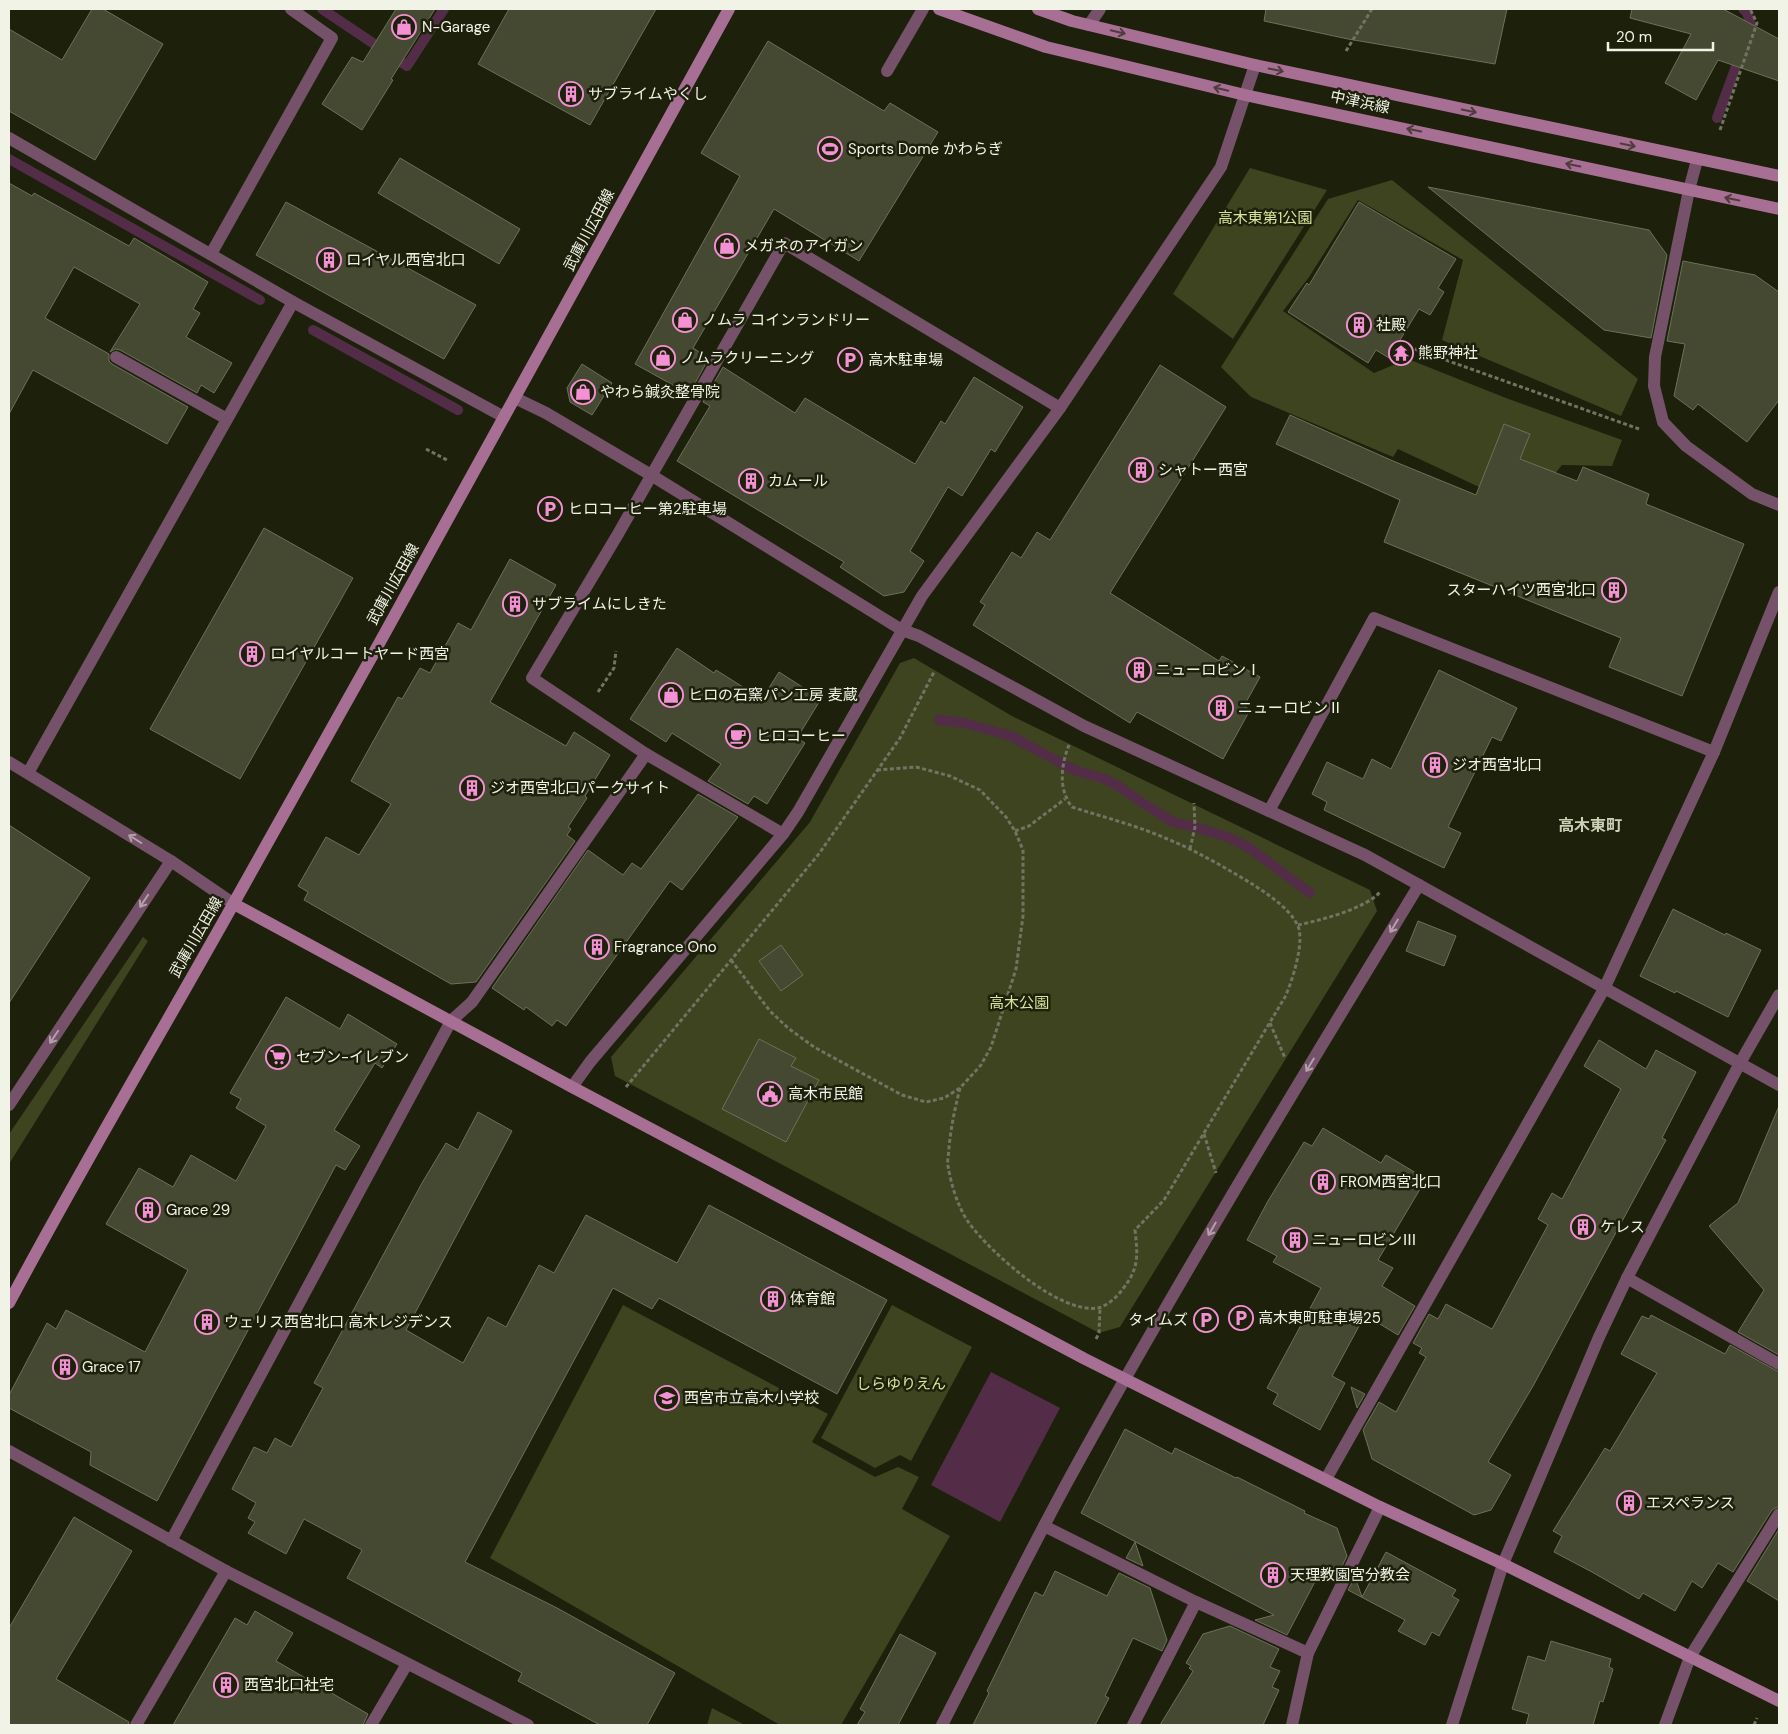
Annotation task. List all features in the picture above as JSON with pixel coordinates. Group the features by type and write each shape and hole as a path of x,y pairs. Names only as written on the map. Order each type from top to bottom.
{"street":[{"path":"211,254 332,38 290,9"},
{"name":"武庫川広田線","path":"9,1303 47,1232 234,904 729,9"},
{"path":"887,71 923,9"},
{"name":"中津浜線","path":"939,9 1046,47 1245,95 1779,210"},
{"name":"中津浜線","path":"1038,9 1088,25 1255,65 1779,176"},
{"path":"1088,25 1100,9"},
{"path":"572,1087 590,1062 783,834 798,812 922,596 1060,408 1221,167 1255,65"},
{"path":"9,138 293,302 504,417"},
{"path":"1697,160 1689,190 1655,357 1654,386 1663,422 1686,446 1752,494 1779,505"},
{"path":"783,834 646,754 532,678 784,243 1060,408"},
{"path":"28,773 293,302"},
{"path":"116,357 227,419"},
{"path":"515,398 546,413 651,475 902,630 919,636 1079,723 1365,855 1779,1085"},
{"path":"1326,1479 1604,989 1714,752 1779,592"},
{"path":"1269,811 1374,618 1714,752"},
{"path":"171,1541 451,1021 472,1002 646,754"},
{"path":"9,762 171,860 234,904 572,1087 1126,1379 1380,1507 1503,1564 1779,1701"},
{"path":"9,1105 171,860"},
{"path":"942,1725 1044,1526 1126,1379 1236,1186 1419,885"},
{"path":"1452,1725 1503,1564 1599,1337 1627,1278 1740,1063 1779,995"},
{"path":"1627,1278 1779,1364"},
{"path":"9,1451 226,1571 528,1725"},
{"path":"1292,1725 1308,1653 1380,1507"},
{"path":"1665,1725 1690,1657 1779,1514"},
{"path":"1044,1526 1196,1602 1308,1653"},
{"path":"136,1725 226,1571"},
{"path":"1133,1725 1196,1602"},
{"path":"371,1725 407,1664"}],"path":[{"path":"1346,50 1372,9"},
{"path":"1720,130 1757,23 1750,9"},
{"path":"1415,349 1640,429"},
{"path":"426,449 447,460"},
{"path":"612,1108 629,1084 818,855 900,738 944,650"},
{"path":"584,713 614,668 616,651"},
{"path":"960,1088 952,1119 948,1165 955,1194 968,1222 998,1253 1033,1284 1068,1303 1088,1308 1100,1308 1118,1296 1132,1279 1137,1264 1135,1230 1164,1200 1285,997 1293,980 1300,943 1298,925 1272,897 1190,849 1139,828 1072,807 1065,798 1062,786 1065,755 1079,723"},
{"path":"731,960 770,1011 788,1028 814,1047 902,1095 926,1102 944,1098 960,1088 981,1066 991,1047 1016,969 1023,916 1023,850 1006,816 980,790 950,776 916,767 877,770"},
{"path":"1190,849 1194,827 1193,805 1202,781"},
{"path":"1015,832 1029,826 1065,798"},
{"path":"1298,925 1342,912 1373,899 1382,888 1391,869"},
{"path":"1270,1022 1285,1060 1305,1073"},
{"path":"1204,1133 1216,1172 1236,1186"},
{"path":"1754,1725 1758,1718"}],"green space":[{"name":"高木東第1公園","path":"1250,168 1327,190 1233,339 1173,294"},
{"path":"1392,180 1638,379 1621,416 1442,340 1463,260 1358,200 1309,277 1283,311 1374,373 1408,359 1506,398 1622,440 1612,466 1562,465 1526,509 1398,449 1393,457 1251,397 1221,367 1328,199"},
{"name":"高木公園","path":"914,658 1012,716 1370,890 1377,911 1120,1327 1099,1333 615,1076 611,1057 810,822 900,663"},
{"path":"143,937 148,941 9,1164 9,1134"},
{"path":"623,1305 828,1414 812,1442 875,1477 898,1467 919,1477 902,1509 950,1536 841,1725 780,1725 490,1558"},
{"name":"しらゆりえん","path":"892,1305 972,1347 911,1461 900,1455 875,1468 821,1438"},
{"path":"712,1708 745,1725 707,1725"}],"shaded area":[{"path":"991,1372 1060,1408 1000,1522 931,1485"}],"building":[{"path":"92,9 103,9 163,44 95,160 9,111 9,29 62,60"},
{"path":"396,9 435,9 391,79 393,80 362,130 322,104 352,57 363,62"},
{"name":"サブライムやくし","path":"509,9 656,9 590,125 478,64"},
{"path":"1266,9 1507,9 1495,64 1348,39 1264,21"},
{"path":"1632,9 1723,9 1779,39 1779,81 1718,60 1696,100 1665,83 1691,34 1630,18"},
{"path":"768,41 884,111 890,103 938,132 859,261 774,209 693,348 709,358 689,394 635,364 740,176 701,153"},
{"path":"400,158 520,229 499,264 378,193"},
{"path":"9,183 32,196 34,193 129,246 134,238 208,282 193,309 200,313 186,337 232,363 214,393 201,385 197,393 120,350 115,349 110,352 140,304 74,267 45,318 109,354 109,361 112,364 188,407 167,444 33,370 9,414"},
{"path":"1428,187 1649,230 1667,255 1651,338 1604,330"},
{"path":"286,202 476,305 444,359 256,255"},
{"path":"1359,202 1456,259 1438,288 1444,292 1430,315 1419,309 1389,358 1376,350 1368,363 1288,312 1307,283 1309,285"},
{"path":"1683,261 1755,275 1779,292 1779,400 1747,442 1698,404 1693,410 1674,396 1685,344 1667,341"},
{"path":"582,364 612,383 592,415 570,402 567,388"},
{"name":"シャトー西宮","path":"1160,365 1226,407 1110,593 1219,661 1222,656 1260,677 1244,706 1250,710 1223,759 1137,712 1130,723 973,625 985,605 980,602 1012,552 1021,558 1037,532 1050,540"},
{"path":"723,367 795,413 805,398 915,464 941,421 945,424 974,377 1023,407 995,452 991,449 962,496 948,487 910,551 924,561 904,592 884,596 840,567 844,562 677,461 710,406 703,402"},
{"name":"スターハイツ西宮北口","path":"1290,415 1393,461 1476,495 1504,424 1530,434 1520,459 1577,481 1583,467 1649,494 1646,504 1744,544 1682,696 1609,667 1621,638 1384,542 1400,500 1276,444"},
{"name":"ロイヤルコートヤード西宮","path":"264,528 353,578 240,779 150,729"},
{"path":"510,559 556,585 490,702 566,746 574,732 610,755 585,796 587,798 568,827 571,829 567,835 575,841 476,982 451,984 304,900 308,892 298,886 326,837 359,855 391,804 351,781 398,697 402,699 420,668 430,673 458,623 471,630"},
{"name":"ヒロコーヒー","path":"677,648 714,673 716,670 762,699 779,672 821,699 797,738 805,743 767,804 754,796 748,804 708,781 721,764 672,733 666,742 630,719"},
{"name":"ジオ西宮北口","path":"1439,670 1517,708 1501,741 1492,737 1448,827 1461,833 1444,868 1324,810 1327,802 1312,794 1327,762 1363,779 1372,759 1391,769"},
{"path":"698,794 738,817 682,890 670,881 566,1026 557,1020 552,1026 526,1007 524,1010 492,988 588,850 623,875 632,863 641,869"},
{"path":"9,825 90,878 9,1003"},
{"path":"1673,909 1725,935 1726,933 1761,950 1728,1017 1676,991 1675,993 1640,976"},
{"path":"1418,921 1456,936 1444,966 1406,951"},
{"path":"781,945 803,975 781,991 759,961"},
{"path":"286,997 340,1029 348,1014 397,1044 382,1068 375,1063 334,1130 360,1146 345,1170 336,1165 157,1501 90,1465 91,1452 9,1408 9,1395 47,1323 56,1329 66,1310 145,1352 188,1270 106,1224 139,1168 173,1187 191,1155 236,1181 266,1126 236,1108 241,1099 230,1093"},
{"name":"高木市民館","path":"759,1039 796,1058 791,1066 819,1080 786,1142 722,1109"},
{"path":"1599,1040 1646,1069 1656,1050 1696,1072 1662,1138 1666,1140 1533,1386 1488,1462 1511,1475 1491,1510 1474,1515 1372,1459 1363,1430 1379,1402 1396,1412 1426,1357 1419,1353 1422,1348 1413,1343 1429,1314 1438,1319 1446,1304 1492,1329 1548,1225 1538,1219 1552,1193 1562,1199 1621,1089 1584,1066"},
{"path":"1779,1106 1779,1355 1738,1332 1764,1290 1709,1226 1738,1203"},
{"path":"478,1112 512,1131 406,1330 463,1363 488,1317 506,1327 539,1265 554,1273 586,1215 677,1263 709,1205 887,1300 837,1394 659,1298 652,1309 613,1288 465,1562 557,1608 675,1673 647,1725 600,1725 518,1681 522,1673 347,1578 362,1550 304,1519 286,1554 248,1533 255,1522 248,1518 256,1503 232,1489 254,1447 267,1453 275,1438 291,1447 323,1388 314,1383 422,1183 446,1143 458,1150"},
{"path":"1323,1128 1381,1163 1386,1155 1426,1179 1378,1260 1393,1268 1382,1286 1415,1306 1398,1335 1365,1315 1332,1376 1345,1383 1320,1430 1273,1404 1278,1394 1267,1388 1321,1288 1273,1262 1277,1256 1247,1240 1304,1142 1312,1146"},
{"path":"1651,1315 1725,1354 1730,1345 1779,1372 1779,1506 1772,1510 1733,1572 1718,1563 1702,1588 1692,1581 1675,1611 1643,1593 1639,1599 1554,1552 1562,1536 1553,1531 1605,1448 1610,1451 1657,1373 1621,1354 1642,1316 1649,1319"},
{"path":"1351,1387 1365,1394 1357,1408"},
{"path":"1125,1429 1172,1454 1175,1448 1337,1528 1347,1556 1334,1582 1319,1574 1287,1635 1255,1620 1274,1615 1081,1513"},
{"path":"74,1517 132,1551 56,1679 129,1722 128,1725 9,1725 9,1628"},
{"path":"1779,1529 1779,1601 1747,1581"},
{"path":"1135,1542 1143,1566 1126,1558"},
{"path":"1386,1552 1456,1590 1452,1596 1459,1600 1439,1636 1432,1632 1425,1645 1398,1631 1405,1620 1348,1590 1355,1577 1362,1597"},
{"path":"1055,1571 1107,1596 1119,1573 1150,1588 1167,1640 1162,1651 1133,1638 1105,1696 1109,1698 1095,1725 973,1725 989,1693 987,1691 1035,1592 1043,1596"},
{"path":"255,1611 293,1633 276,1661 368,1714 363,1725 173,1725 235,1618 247,1625"},
{"path":"1230,1626 1279,1649 1270,1667 1280,1671 1272,1687 1279,1690 1263,1725 1160,1725 1193,1671 1189,1668 1191,1666 1186,1663 1203,1634"},
{"path":"900,1634 936,1653 898,1725 857,1725 865,1712 860,1709"},
{"path":"1551,1641 1611,1659 1609,1667 1613,1669 1603,1702 1600,1701 1593,1725 1526,1725 1529,1714 1512,1709 1528,1656 1545,1661"}],"waterway":[{"path":"322,9 407,66 444,9"},
{"path":"1743,9 1747,13 1751,25 1748,35"},
{"path":"1717,118 1741,53"},
{"path":"9,159 260,300"},
{"path":"313,330 458,410"},
{"path":"939,720 964,723 1011,736 1074,770 1105,779 1173,822 1230,838 1248,847 1310,893"}],"place":[{"name":"N-Garage","path":"404,27"},
{"name":"サブライムやくし","path":"571,94"},
{"name":"Sports Dome かわらぎ","path":"830,149"},
{"name":"メガネのアイガン","path":"727,246"},
{"name":"ロイヤル西宮北口","path":"329,260"},
{"name":"ノムラ コインランドリー","path":"685,320"},
{"name":"社殿","path":"1359,325"},
{"name":"熊野神社","path":"1401,353"},
{"name":"ノムラクリーニング","path":"663,358"},
{"name":"高木駐車場","path":"850,360"},
{"name":"やわら鍼灸整骨院","path":"583,392"},
{"name":"シャトー西宮","path":"1141,470"},
{"name":"カムール","path":"751,481"},
{"name":"ヒロコーヒー第2駐車場","path":"550,509"},
{"name":"スターハイツ西宮北口","path":"1614,590"},
{"name":"サブライムにしきた","path":"515,604"},
{"name":"ロイヤルコートヤード西宮","path":"252,654"},
{"name":"ニューロビンⅠ","path":"1139,670"},
{"name":"ヒロの石窯パン工房 麦蔵","path":"671,695"},
{"name":"ニューロビンⅡ","path":"1221,708"},
{"name":"ヒロコーヒー","path":"738,736"},
{"name":"ジオ西宮北口","path":"1435,765"},
{"name":"ジオ西宮北口パークサイト","path":"472,788"},
{"name":"Fragrance Ono","path":"597,947"},
{"name":"セブン-イレブン","path":"278,1057"},
{"name":"高木市民館","path":"770,1094"},
{"name":"FROM西宮北口","path":"1323,1182"},
{"name":"Grace 29","path":"148,1210"},
{"name":"ケレス","path":"1583,1227"},
{"name":"ニューロビンⅢ","path":"1295,1240"},
{"name":"体育館","path":"773,1299"},
{"name":"高木東町駐車場25","path":"1241,1318"},
{"name":"タイムズ","path":"1206,1320"},
{"name":"ウェリス西宮北口 高木レジデンス","path":"207,1322"},
{"name":"Grace 17","path":"65,1367"},
{"name":"西宮市立高木小学校","path":"667,1398"},
{"name":"エスペランス","path":"1629,1503"},
{"name":"天理教園宮分教会","path":"1273,1575"},
{"name":"西宮北口社宅","path":"226,1685"}],"district":[{"name":"高木東町","path":"1590,825"}]}
